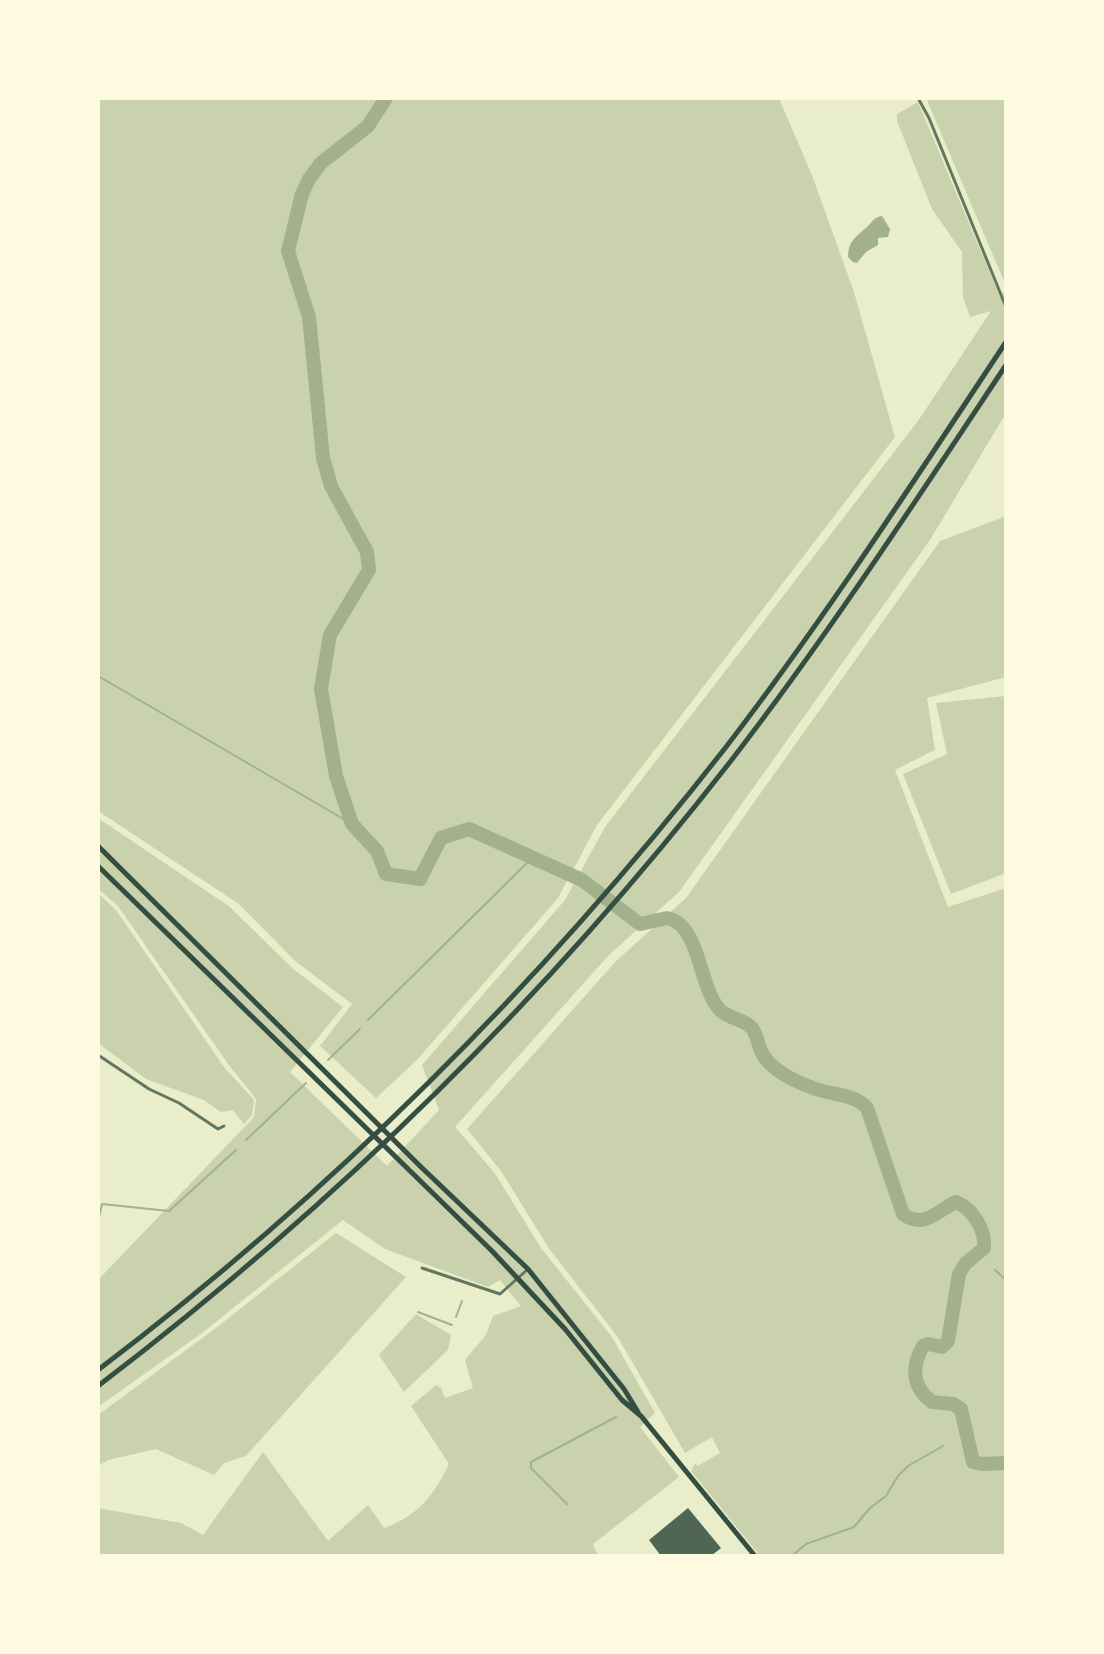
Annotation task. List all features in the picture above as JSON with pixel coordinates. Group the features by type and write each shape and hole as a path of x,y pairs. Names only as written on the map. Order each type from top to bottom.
{"main road":[{"path":"98,1370 228,1266 362,1147 474,1036 577,925 635,859 734,736 815,626 1006,343"},
{"path":"98,1386 236,1275 370,1156 488,1040 587,933 729,763 806,660 1006,365"},
{"path":"98,846 528,1269 624,1389 641,1416 755,1556"},
{"path":"98,866 517,1278 565,1329 622,1400 641,1416"}],"street":[{"path":"918,98 1006,307"},
{"path":"98,1055 218,1129 224,1126"},
{"path":"422,1268 500,1294 528,1269"}],"shaded area":[{"path":"98,98 779,98 813,178 854,292 895,437 597,825 558,898 417,1060 376,1098 320,1046 352,1004 295,961 239,904 98,811"},
{"path":"926,98 1006,98 1006,286"},
{"path":"918,102 1000,297 1006,289 1006,413 930,540 679,892 608,956 455,1127 494,1172 541,1248 612,1337 655,1413 640,1427 679,1477 593,1544 598,1556 98,1556 98,1508 181,1523 203,1535 263,1452 328,1541 368,1505 384,1528 396,1523 424,1503 449,1464 411,1406 436,1385 441,1388 445,1398 473,1388 465,1360 486,1335 493,1316 521,1306 500,1280 488,1287 385,1249 343,1220 202,1333 98,1407 98,1280 254,1117 256,1099 228,1064 118,906 98,889 98,818 230,907 292,968 343,1007 290,1072 387,1166 439,1110 422,1065 565,900 605,827 918,421 991,311 970,317 963,297 962,252 932,209 897,121 897,114"},
{"path":"882,216 890,229 888,237 878,238 878,245 866,252 857,263 853,262 848,257 853,240 874,219"},
{"path":"1006,516 1006,677 927,698 935,750 895,770 948,907 1006,888 1006,1556 760,1556 691,1471 695,1463 698,1466 720,1453 712,1437 685,1453 617,1336 550,1250 501,1171 467,1129 615,962 686,898 940,541"},
{"path":"1006,696 1006,873 951,894 903,774 947,754 936,703"},
{"path":"98,893 116,910 224,1067 254,1100 252,1115 244,1124 233,1110 221,1112 204,1100 146,1079 98,1043"},
{"path":"336,1233 406,1277 246,1456 224,1463 214,1475 156,1449 108,1460 98,1466 98,1415 216,1328"},
{"path":"416,1314 451,1335 448,1350 404,1392 379,1355"}],"building":[{"path":"688,1508 721,1548 711,1556 661,1556 649,1540"}],"waterway":[{"path":"386,98 368,126 321,163 309,179 302,194 288,251 309,317 323,458 331,486 367,552 369,570 330,635 321,689 336,776 352,824 377,851 386,874 420,879 441,838 469,829 582,880 640,924 667,918 678,923 693,944 713,1000 724,1013 752,1028 761,1051 771,1064 800,1083 850,1097 867,1108 903,1214 924,1219 956,1202 977,1221 983,1234 984,1248 965,1264 959,1274 948,1341 942,1347 923,1346 915,1369 917,1383 925,1396 932,1402 953,1404 961,1409 973,1462 1006,1463"},
{"path":"98,676 352,824"},
{"path":"368,1020 532,858"},
{"path":"328,1060 360,1029"},
{"path":"246,1140 306,1083"},
{"path":"98,1221 102,1204 169,1211 236,1150"},
{"path":"995,1270 1006,1280"},
{"path":"456,1317 462,1301"},
{"path":"418,1312 452,1325"},
{"path":"567,1504 531,1468 531,1462 616,1417"},
{"path":"792,1556 806,1544 854,1527 870,1508 886,1496 908,1466 943,1446"}]}
